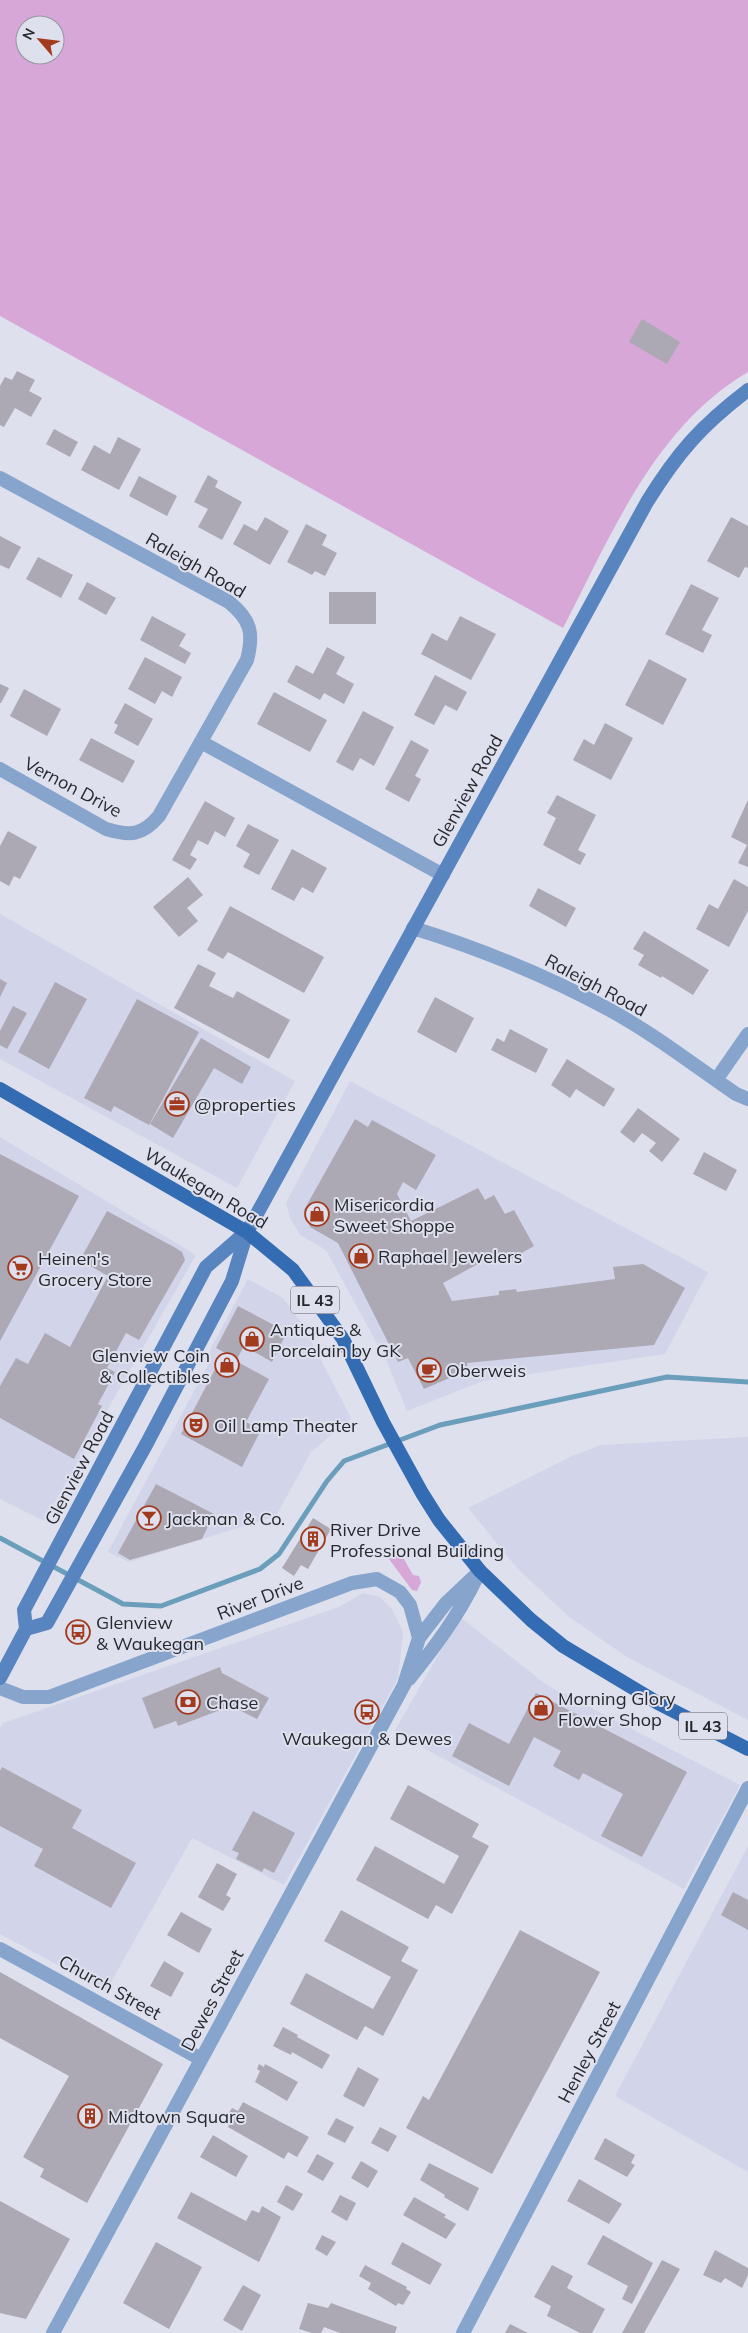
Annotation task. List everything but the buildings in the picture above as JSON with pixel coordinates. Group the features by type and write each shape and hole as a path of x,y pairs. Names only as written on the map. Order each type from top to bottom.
{"main road":[{"name":"Glenview Road","path":"26,1629 47,1623 147,1443 232,1281 247,1232 647,502 673,461 695,435 722,410 748,390"},
{"name":"Waukegan Road","path":"0,1089 247,1232 294,1270 343,1339 401,1457 439,1520 480,1571 531,1620 564,1646 629,1686 748,1749"},
{"name":"Glenview Road","path":"0,1678 26,1629 24,1610 206,1267 247,1232"}],"street":[{"name":"Raleigh Road","path":"0,478 229,602 241,612 249,623 250,646 247,660 201,742"},
{"path":"201,742 443,875"},
{"name":"Vernon Drive","path":"0,769 106,828 123,834 134,833 143,831 159,816 201,742"},
{"name":"Raleigh Road","path":"413,928 465,944 567,988 611,1011 748,1099"},
{"path":"716,1080 748,1034"},
{"name":"Dewes Street","path":"53,2333 404,1685 419,1638 446,1602 480,1571"},
{"name":"Dewes Street","path":"404,1685 437,1645 453,1621 480,1571"},
{"name":"River Drive","path":"0,1688 23,1697 56,1695 352,1583 377,1579 400,1592 410,1606 419,1638"},
{"name":"Henley Street","path":"463,2333 748,1788"},
{"name":"Church Street","path":"0,1948 202,2059"}],"shaded area":[{"path":"0,0 748,0 748,372 715,395 686,422 661,453 638,486 618,521 563,628 0,316"},
{"path":"0,914 295,1081 237,1188 0,1059"},
{"path":"350,1081 708,1272 665,1354 483,1381 407,1411 387,1362 326,1250 300,1235 290,1218 286,1203"},
{"path":"0,1137 196,1255 44,1521 0,1499"},
{"path":"248,1279 283,1298 303,1325 351,1418 311,1452 276,1516 129,1562 108,1552 208,1365 211,1348"},
{"path":"748,1437 748,1720 627,1657 569,1617 517,1568 468,1508 572,1456 601,1445"},
{"path":"395,1551 401,1554 413,1575 419,1576 421,1582 417,1591 412,1590 389,1559 390,1553"},
{"path":"363,1593 380,1597 392,1609 403,1632 398,1678 284,1885 192,1838 106,1991 0,1934 0,1728 3,1723 339,1607"},
{"path":"460,1617 547,1685 740,1785 684,1889 394,1732"},
{"path":"748,1846 748,2172 615,2096"}],"waterway":[{"path":"0,1538 123,1604 161,1606 260,1569 279,1554 327,1481 344,1461 440,1425 667,1377 748,1382"}],"place":[{"name":"@properties","path":"177,1104"},
{"name":"Misericordia Sweet Shoppe","path":"317,1214"},
{"name":"Raphael Jewelers","path":"361,1256"},
{"name":"Heinen's Grocery Store","path":"20,1268"},
{"name":"Antiques & Porcelain by GK","path":"252,1339"},
{"name":"Glenview Coin & Collectibles","path":"227,1365"},
{"name":"Oberweis","path":"429,1370"},
{"name":"Oil Lamp Theater","path":"196,1425"},
{"name":"Jackman & Co.","path":"149,1518"},
{"name":"River Drive Professional Building","path":"313,1539"},
{"name":"Glenview & Waukegan","path":"78,1632"},
{"name":"Chase","path":"188,1702"},
{"name":"Morning Glory Flower Shop","path":"541,1708"},
{"name":"Waukegan & Dewes","path":"367,1712"},
{"name":"Midtown Square","path":"90,2116"}]}
